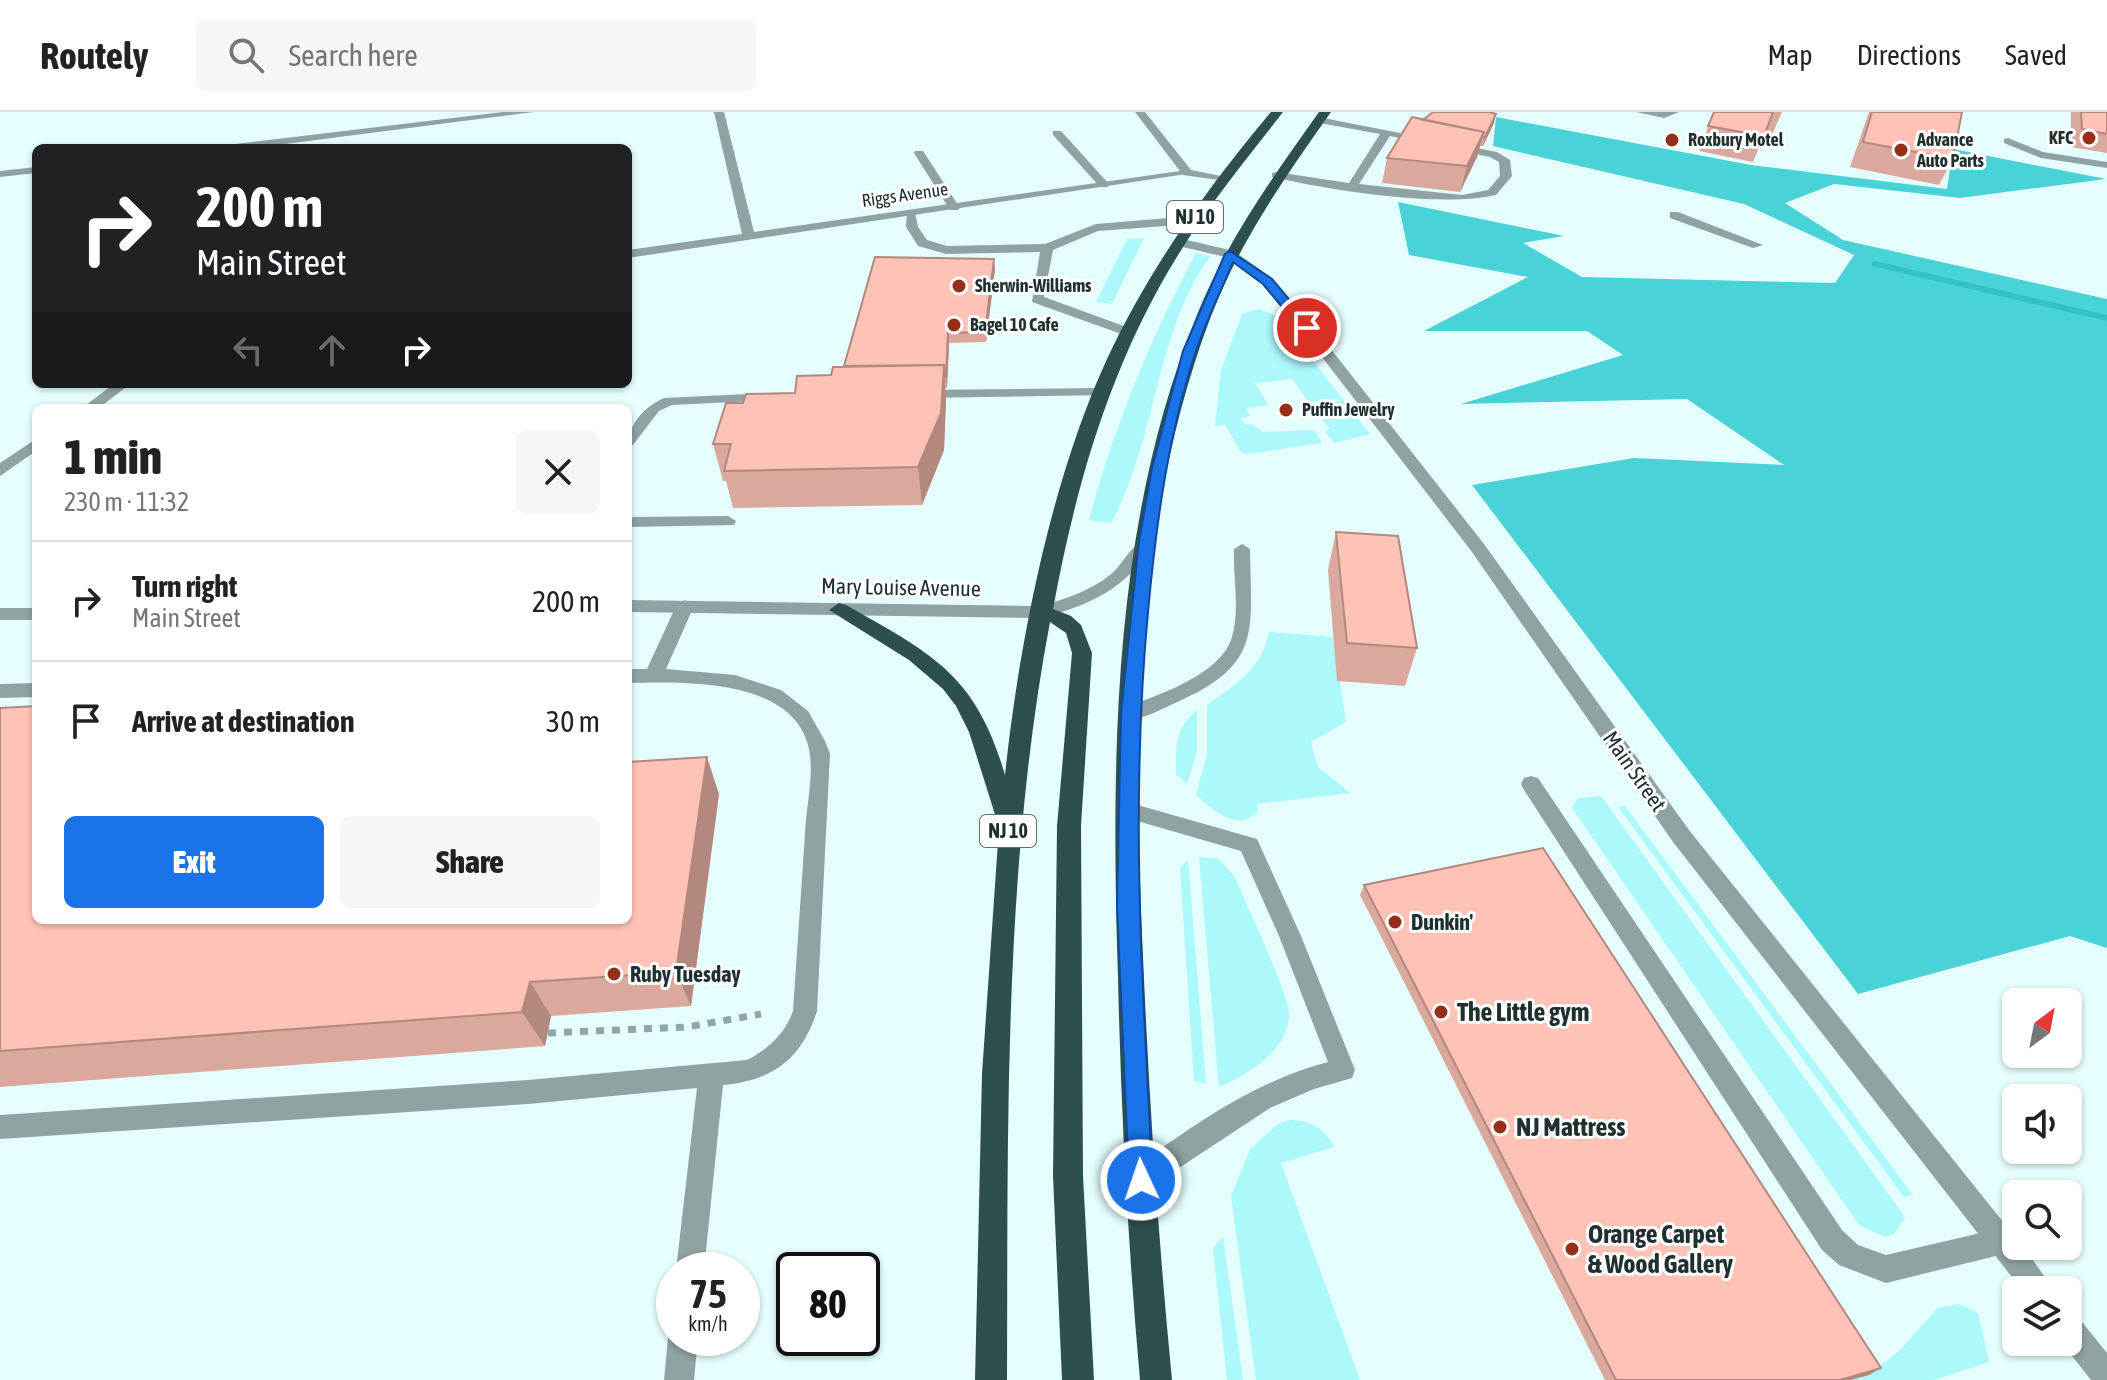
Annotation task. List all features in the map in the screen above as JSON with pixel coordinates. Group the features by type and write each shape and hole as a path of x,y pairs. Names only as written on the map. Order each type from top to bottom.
{"highway":[{"name":"NJ 10","path":"991,1380 993,1200 1008,827 1028,676 1041,612 1062,519 1102,392 1127,332 1193,220 1277,112"},
{"name":"NJ 10","path":"1156,1380 1141,1180 1127,906 1130,713 1147,541 1159,468 1190,351 1230,254 1276,175 1322,116"},
{"path":"839,610 929,664 964,702 975,721 1008,827"},
{"path":"1041,612 1068,620 1080,635 1082,653 1069,826 1068,1176 1078,1380"}],"street":[{"path":"261,144 529,112"},
{"path":"719,112 749,236"},
{"path":"1140,112 1187,173 1222,179"},
{"path":"1641,112 1664,115 1674,112"},
{"path":"1276,175 1352,187 1462,198 1492,193 1506,176 1504,160 1493,154 1322,116"},
{"path":"1352,187 1387,132"},
{"path":"1057,133 1104,185"},
{"path":"2008,141 2041,155 2107,165"},
{"path":"919,153 954,208"},
{"path":"0,174 32,170"},
{"name":"Riggs Avenue","path":"632,253 1187,173"},
{"path":"911,215 912,227 922,243 933,247 1047,248 1096,228 1193,220"},
{"path":"1674,215 1757,245"},
{"path":"1178,242 1230,254"},
{"path":"1047,248 1037,299 1127,332"},
{"name":"Main Street","path":"1230,254 1267,281 1307,328 1478,548 1681,836 2002,1242"},
{"path":"95,404 117,388"},
{"path":"910,394 1102,392"},
{"path":"632,437 654,408 669,401 786,397"},
{"path":"0,471 32,447"},
{"path":"632,522 728,521"},
{"name":"Mary Louise Avenue","path":"632,606 1041,612 1089,598 1107,587 1131,566 1147,541"},
{"path":"1130,713 1180,695 1220,667 1233,652 1241,630 1242,549"},
{"path":"653,676 685,606"},
{"path":"0,614 32,614"},
{"path":"0,1127 528,1092 749,1071 770,1062 800,1030 805,1011 820,754 810,730 791,706 761,690 702,678 632,676"},
{"path":"0,691 32,690"},
{"path":"1531,784 1832,1240 1849,1255 1886,1269 2002,1242"},
{"path":"1127,810 1249,845 1290,936 1343,1070 1308,1077 1277,1090 1217,1124 1141,1180"},
{"path":"692,1252 711,1075"},
{"name":"Main Street","path":"2016,1260 2029,1276"},
{"path":"2082,1345 2107,1377"},
{"path":"679,1380 681,1356"}],"path":[{"path":"548,1033 687,1027 765,1013"}],"shaded area":[{"path":"1496,117 1751,165 1947,189 1953,149 2106,179 1960,198 1834,184 1785,203 1843,240 2107,299 2107,948 2070,936 1858,994 1472,485 1634,458 1784,465 1687,399 1461,404 1623,355 1587,331 1424,331 1528,277 1409,255 1398,202 1564,236 1523,243 1582,277 1835,283 1854,255 1744,204 1493,146"},
{"path":"1144,238 1112,304 1096,302 1127,239"},
{"path":"1196,253 1210,256 1177,320 1126,491 1111,523 1089,520 1135,383"},
{"path":"1259,309 1279,317 1370,434 1334,443 1325,431 1330,429 1311,405 1338,399 1309,402 1292,379 1255,383 1268,405 1246,408 1250,416 1241,418 1245,425 1252,424 1263,432 1310,430 1316,432 1322,443 1248,454 1241,452 1225,425 1215,426 1221,370 1242,314"},
{"path":"1269,632 1333,637 1346,722 1311,742 1318,767 1350,793 1257,804 1258,811 1251,817 1234,820 1209,807 1196,795 1207,754 1207,705 1254,666"},
{"path":"1197,710 1197,751 1187,784 1176,774 1177,747 1184,724"},
{"path":"1601,796 1905,1217 1894,1234 1885,1237 1859,1225 1572,808 1578,798"},
{"path":"1625,806 1913,1195 1904,1197 1618,807"},
{"path":"1199,857 1219,859 1234,876 1274,968 1289,1014 1282,1039 1274,1050 1253,1068 1219,1087"},
{"path":"1188,860 1206,1084 1194,1081 1180,868"},
{"path":"1289,1120 1316,1126 1334,1147 1281,1163 1360,1380 1256,1380 1231,1196 1250,1149 1278,1124"},
{"path":"1223,1237 1243,1380 1227,1380 1213,1248"},
{"path":"1959,1304 1978,1313 1989,1362 1934,1380 1850,1380 1869,1375 1899,1351 1938,1308"}],"building":[{"path":"1433,112 1496,114 1485,137 1482,137 1484,132 1423,120"},
{"path":"1714,112 1773,112 1764,136 1708,126"},
{"path":"1872,112 1962,112 1953,159 1863,142"},
{"path":"2081,112 2107,112 2107,134 2082,129"},
{"path":"1412,117 1484,132 1467,166 1387,158"},
{"path":"875,257 994,259 985,332 948,333 946,377 944,365 844,366"},
{"path":"944,365 941,413 918,467 724,471 731,444 713,444 726,403 743,403 746,394 795,393 797,376 831,375 833,367"},
{"path":"1336,532 1398,536 1417,648 1347,643"},
{"path":"32,706 32,924 632,924 632,762 707,757 676,972 530,982 522,1012 0,1051 0,708"},
{"path":"1543,848 1881,1368 1840,1380 1616,1380 1364,885"}],"waterway":[{"path":"1875,264 2107,318"}],"place":[{"name":"KFC","path":"2089,138"},
{"name":"Roxbury Motel","path":"1672,140"},
{"name":"Advance Auto Parts","path":"1901,150"},
{"name":"Sherwin-Williams","path":"959,286"},
{"name":"Bagel 10 Cafe","path":"954,325"},
{"name":"Puffin Jewelry","path":"1286,410"},
{"name":"Dunkin'","path":"1395,922"},
{"name":"Ruby Tuesday","path":"614,974"},
{"name":"The Little gym","path":"1441,1012"},
{"name":"NJ Mattress","path":"1500,1127"},
{"name":"Orange Carpet & Wood Gallery","path":"1572,1249"}],"route":[{"path":"1141,1180 1127,906 1127,810 1136,631 1159,468 1190,351 1230,254 1267,281 1307,328"}]}
